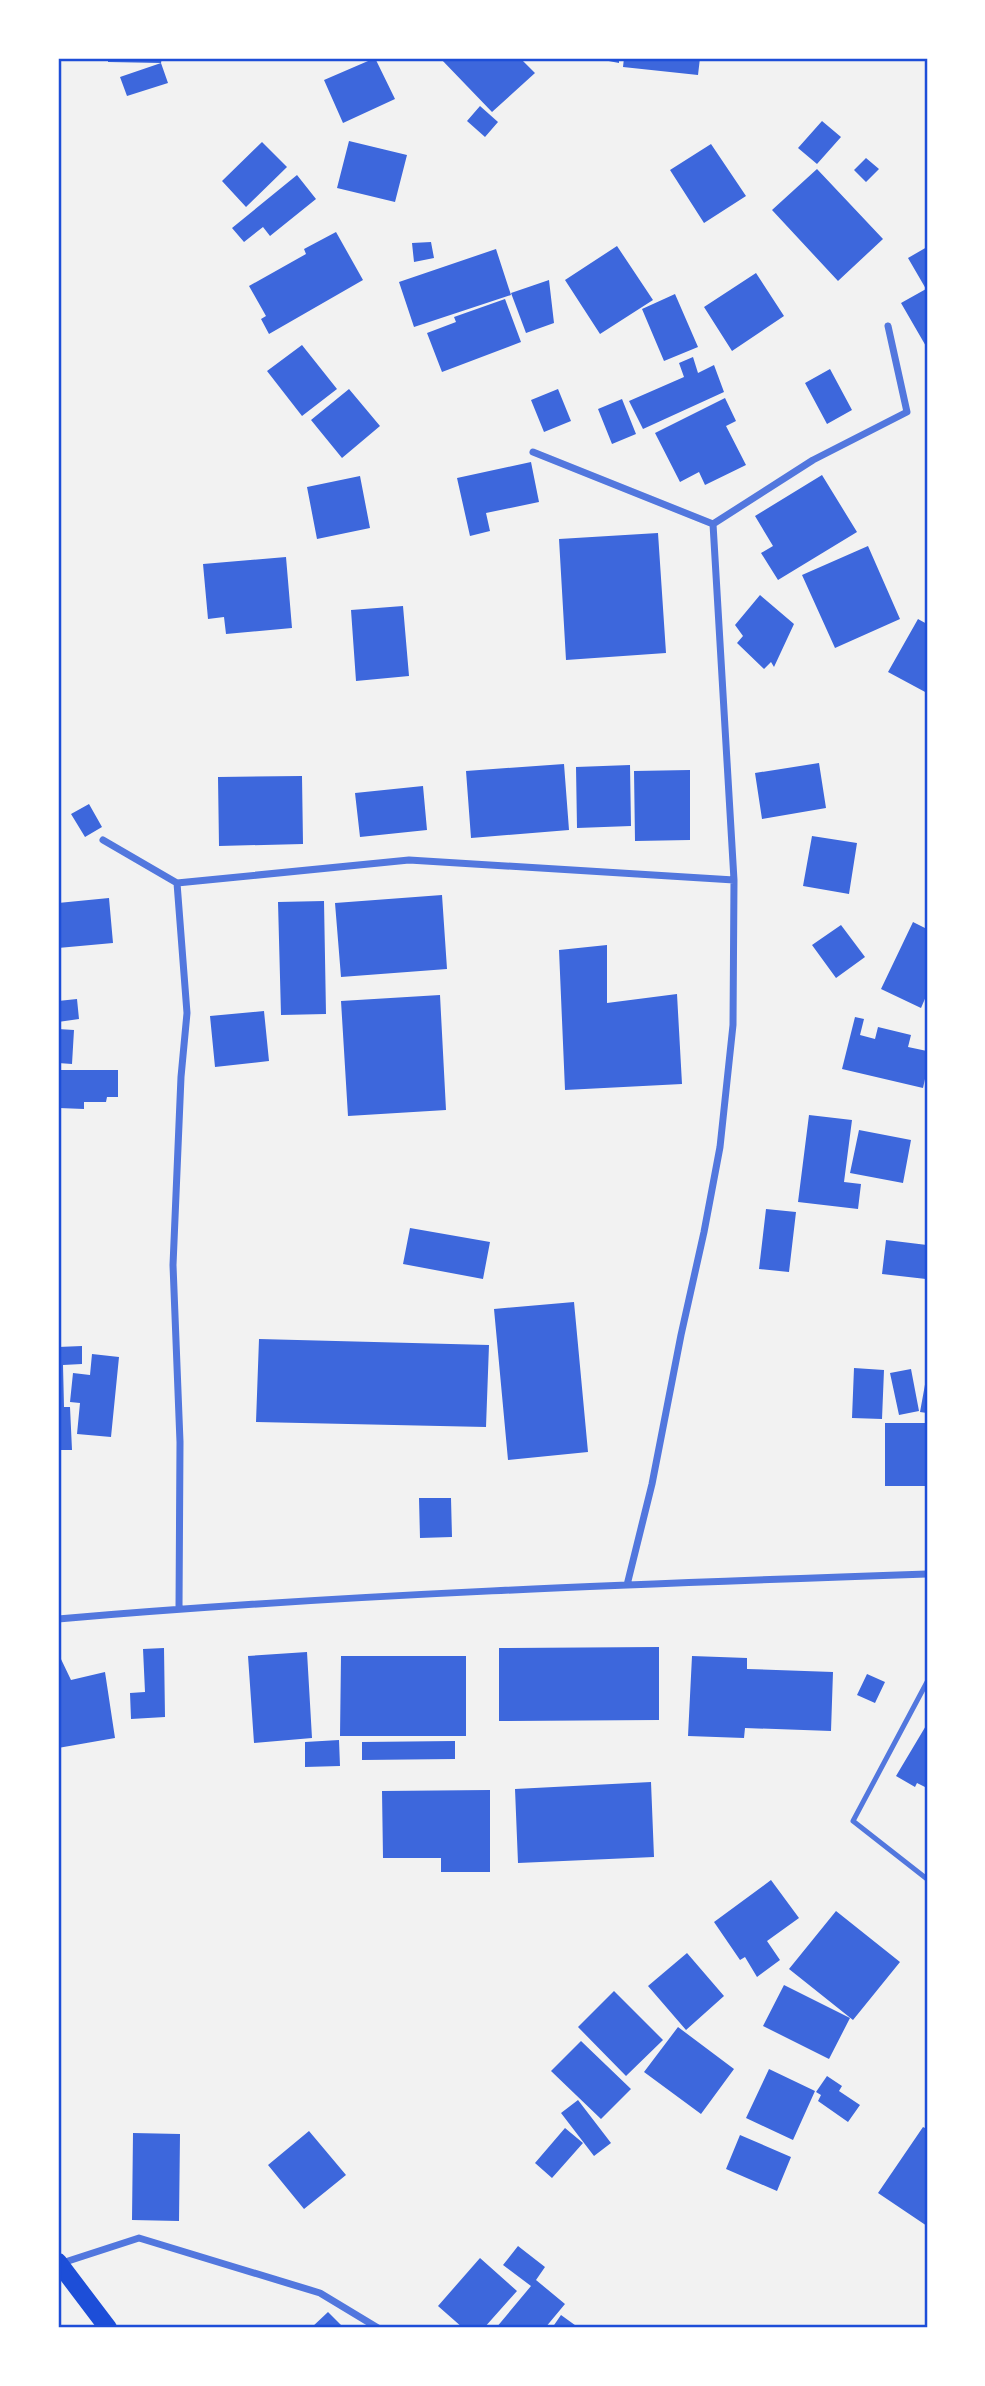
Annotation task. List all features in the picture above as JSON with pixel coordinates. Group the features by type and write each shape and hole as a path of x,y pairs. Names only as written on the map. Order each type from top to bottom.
{"main road":[{"path":"58,2262 108,2328"}],"street":[{"path":"713,524 813,460 907,412 888,326"},
{"path":"533,452 713,524"},
{"path":"627,1585 652,1484 720,1147 733,1025 734,880 713,524"},
{"path":"103,839 177,883 409,860 734,880"},
{"path":"177,883 187,1013 181,1077 173,1265 180,1442 179,1609"},
{"path":"58,1619 179,1609 627,1585 927,1573"},
{"path":"58,2262 139,2238 320,2293 378,2328"}],"lane":[{"path":"927,1682 853,1821 927,1879"}],"building":[{"path":"108,58 162,58 161,63 108,62"},
{"path":"375,58 395,99 343,123 324,80"},
{"path":"440,58 520,58 535,73 492,112"},
{"path":"593,58 619,58 619,63"},
{"path":"624,58 700,58 698,75 623,67"},
{"path":"161,63 168,83 127,96 120,77"},
{"path":"480,106 498,122 485,137 467,121"},
{"path":"822,121 841,137 817,164 798,148"},
{"path":"349,141 407,155 395,202 337,188"},
{"path":"262,142 287,167 246,207 222,181"},
{"path":"711,144 746,196 704,223 670,170"},
{"path":"866,158 879,169 866,182 854,170"},
{"path":"817,169 883,239 838,281 772,210"},
{"path":"297,175 316,199 270,236 263,227 244,242 232,228"},
{"path":"336,232 363,280 269,334 261,319 266,316 249,286 306,254 304,249"},
{"path":"431,242 434,258 414,262 412,243"},
{"path":"617,246 653,300 600,334 565,280"},
{"path":"927,247 927,348 901,303 926,289 908,258"},
{"path":"496,249 511,295 414,327 399,282"},
{"path":"756,273 784,316 732,351 704,307"},
{"path":"549,280 554,323 526,333 511,293"},
{"path":"675,294 698,347 664,361 642,309"},
{"path":"505,299 521,342 442,372 427,333 456,322 454,317"},
{"path":"302,345 337,389 302,416 267,371"},
{"path":"693,357 698,373 714,365 724,392 643,429 629,401 684,377 679,363"},
{"path":"830,369 852,410 827,424 805,383"},
{"path":"349,389 380,426 342,458 311,420"},
{"path":"558,389 571,421 544,432 531,400"},
{"path":"725,398 736,421 726,426 746,465 705,485 699,472 680,482 655,433"},
{"path":"622,399 636,434 612,444 598,409"},
{"path":"531,462 539,502 486,513 490,531 470,536 457,478"},
{"path":"822,475 857,532 778,580 761,553 773,546 755,516"},
{"path":"360,476 370,528 317,539 307,487"},
{"path":"658,533 666,653 566,660 559,539"},
{"path":"868,546 900,619 835,648 802,575"},
{"path":"286,557 292,628 226,634 224,617 208,619 203,564"},
{"path":"760,595 794,624 774,667 771,662 764,669 737,643 743,636 735,625"},
{"path":"403,606 409,676 356,681 351,610"},
{"path":"918,619 927,624 927,693 888,672"},
{"path":"819,763 826,808 762,819 755,773"},
{"path":"564,764 569,830 471,838 466,771"},
{"path":"630,765 631,826 577,828 576,767"},
{"path":"690,770 690,840 635,841 634,771"},
{"path":"302,776 303,844 219,846 218,777"},
{"path":"423,786 427,830 360,837 355,793"},
{"path":"89,804 102,827 85,837 71,814"},
{"path":"812,836 857,843 849,894 803,886"},
{"path":"442,895 447,969 341,977 335,903"},
{"path":"109,898 113,943 58,948 58,903"},
{"path":"324,901 326,1014 281,1015 278,902"},
{"path":"913,922 927,929 927,994 921,1008 881,989"},
{"path":"841,925 865,957 836,978 812,945"},
{"path":"607,945 607,1003 677,994 682,1084 565,1090 559,950"},
{"path":"440,995 446,1110 348,1116 341,1001"},
{"path":"77,999 79,1019 58,1022 58,1001"},
{"path":"264,1011 269,1061 215,1067 210,1016"},
{"path":"855,1017 864,1019 860,1035 875,1039 878,1027 911,1035 908,1047 927,1051 923,1088 842,1069"},
{"path":"58,1029 74,1030 72,1064 58,1063"},
{"path":"59,1070 118,1070 118,1097 107,1097 106,1102 84,1102 84,1109 59,1108"},
{"path":"809,1115 852,1120 844,1182 861,1184 858,1209 798,1202"},
{"path":"859,1130 911,1140 903,1183 850,1173"},
{"path":"766,1209 796,1212 789,1272 759,1269"},
{"path":"410,1228 490,1242 483,1279 403,1264"},
{"path":"886,1240 927,1245 926,1279 882,1274"},
{"path":"574,1302 588,1452 508,1460 494,1309"},
{"path":"259,1339 489,1345 486,1427 256,1422"},
{"path":"82,1346 82,1364 63,1365 64,1407 70,1407 72,1450 58,1450 58,1347"},
{"path":"92,1354 119,1357 111,1437 77,1434 80,1403 70,1402 73,1373 90,1375"},
{"path":"854,1368 884,1370 882,1419 852,1418"},
{"path":"911,1369 919,1411 899,1415 890,1373"},
{"path":"927,1379 927,1413 920,1412"},
{"path":"885,1423 927,1423 927,1486 885,1486"},
{"path":"419,1498 451,1498 452,1537 420,1538"},
{"path":"659,1647 659,1720 499,1721 499,1648"},
{"path":"164,1648 165,1717 131,1719 130,1693 145,1692 143,1649"},
{"path":"307,1652 312,1738 254,1743 248,1656"},
{"path":"341,1656 466,1656 466,1736 340,1736"},
{"path":"692,1656 747,1658 747,1669 833,1672 831,1731 745,1728 744,1738 688,1736"},
{"path":"60,1657 71,1680 105,1672 115,1738 58,1748"},
{"path":"867,1674 885,1682 875,1703 857,1695"},
{"path":"927,1724 927,1788 917,1783 915,1787 896,1776"},
{"path":"339,1740 340,1766 305,1767 305,1742"},
{"path":"455,1741 455,1759 362,1760 362,1742"},
{"path":"651,1782 654,1857 518,1863 515,1789"},
{"path":"490,1790 490,1872 441,1872 441,1858 383,1858 382,1791"},
{"path":"771,1880 799,1918 767,1941 780,1960 757,1977 745,1957 740,1960 714,1922"},
{"path":"836,1911 900,1962 853,2020 789,1969"},
{"path":"687,1953 724,1996 686,2030 648,1986"},
{"path":"784,1985 850,2018 829,2059 763,2026"},
{"path":"614,1991 663,2040 626,2076 578,2027"},
{"path":"678,2027 734,2069 701,2114 644,2072"},
{"path":"581,2041 631,2089 601,2119 551,2071"},
{"path":"769,2069 815,2091 793,2140 746,2118"},
{"path":"827,2076 842,2086 839,2091 860,2105 848,2122 818,2101 821,2095 816,2092"},
{"path":"578,2100 611,2143 594,2156 561,2113"},
{"path":"923,2127 927,2129 927,2226 878,2193"},
{"path":"565,2128 583,2143 552,2178 535,2163"},
{"path":"309,2131 346,2175 304,2209 268,2165"},
{"path":"133,2133 180,2134 179,2221 132,2220"},
{"path":"740,2135 791,2157 777,2191 726,2169"},
{"path":"518,2246 545,2267 536,2280 565,2304 545,2328 496,2328 531,2286 503,2265"},
{"path":"480,2258 517,2291 484,2328 463,2328 438,2306"},
{"path":"328,2312 344,2328 311,2328"},
{"path":"561,2315 579,2328 552,2328"}]}
